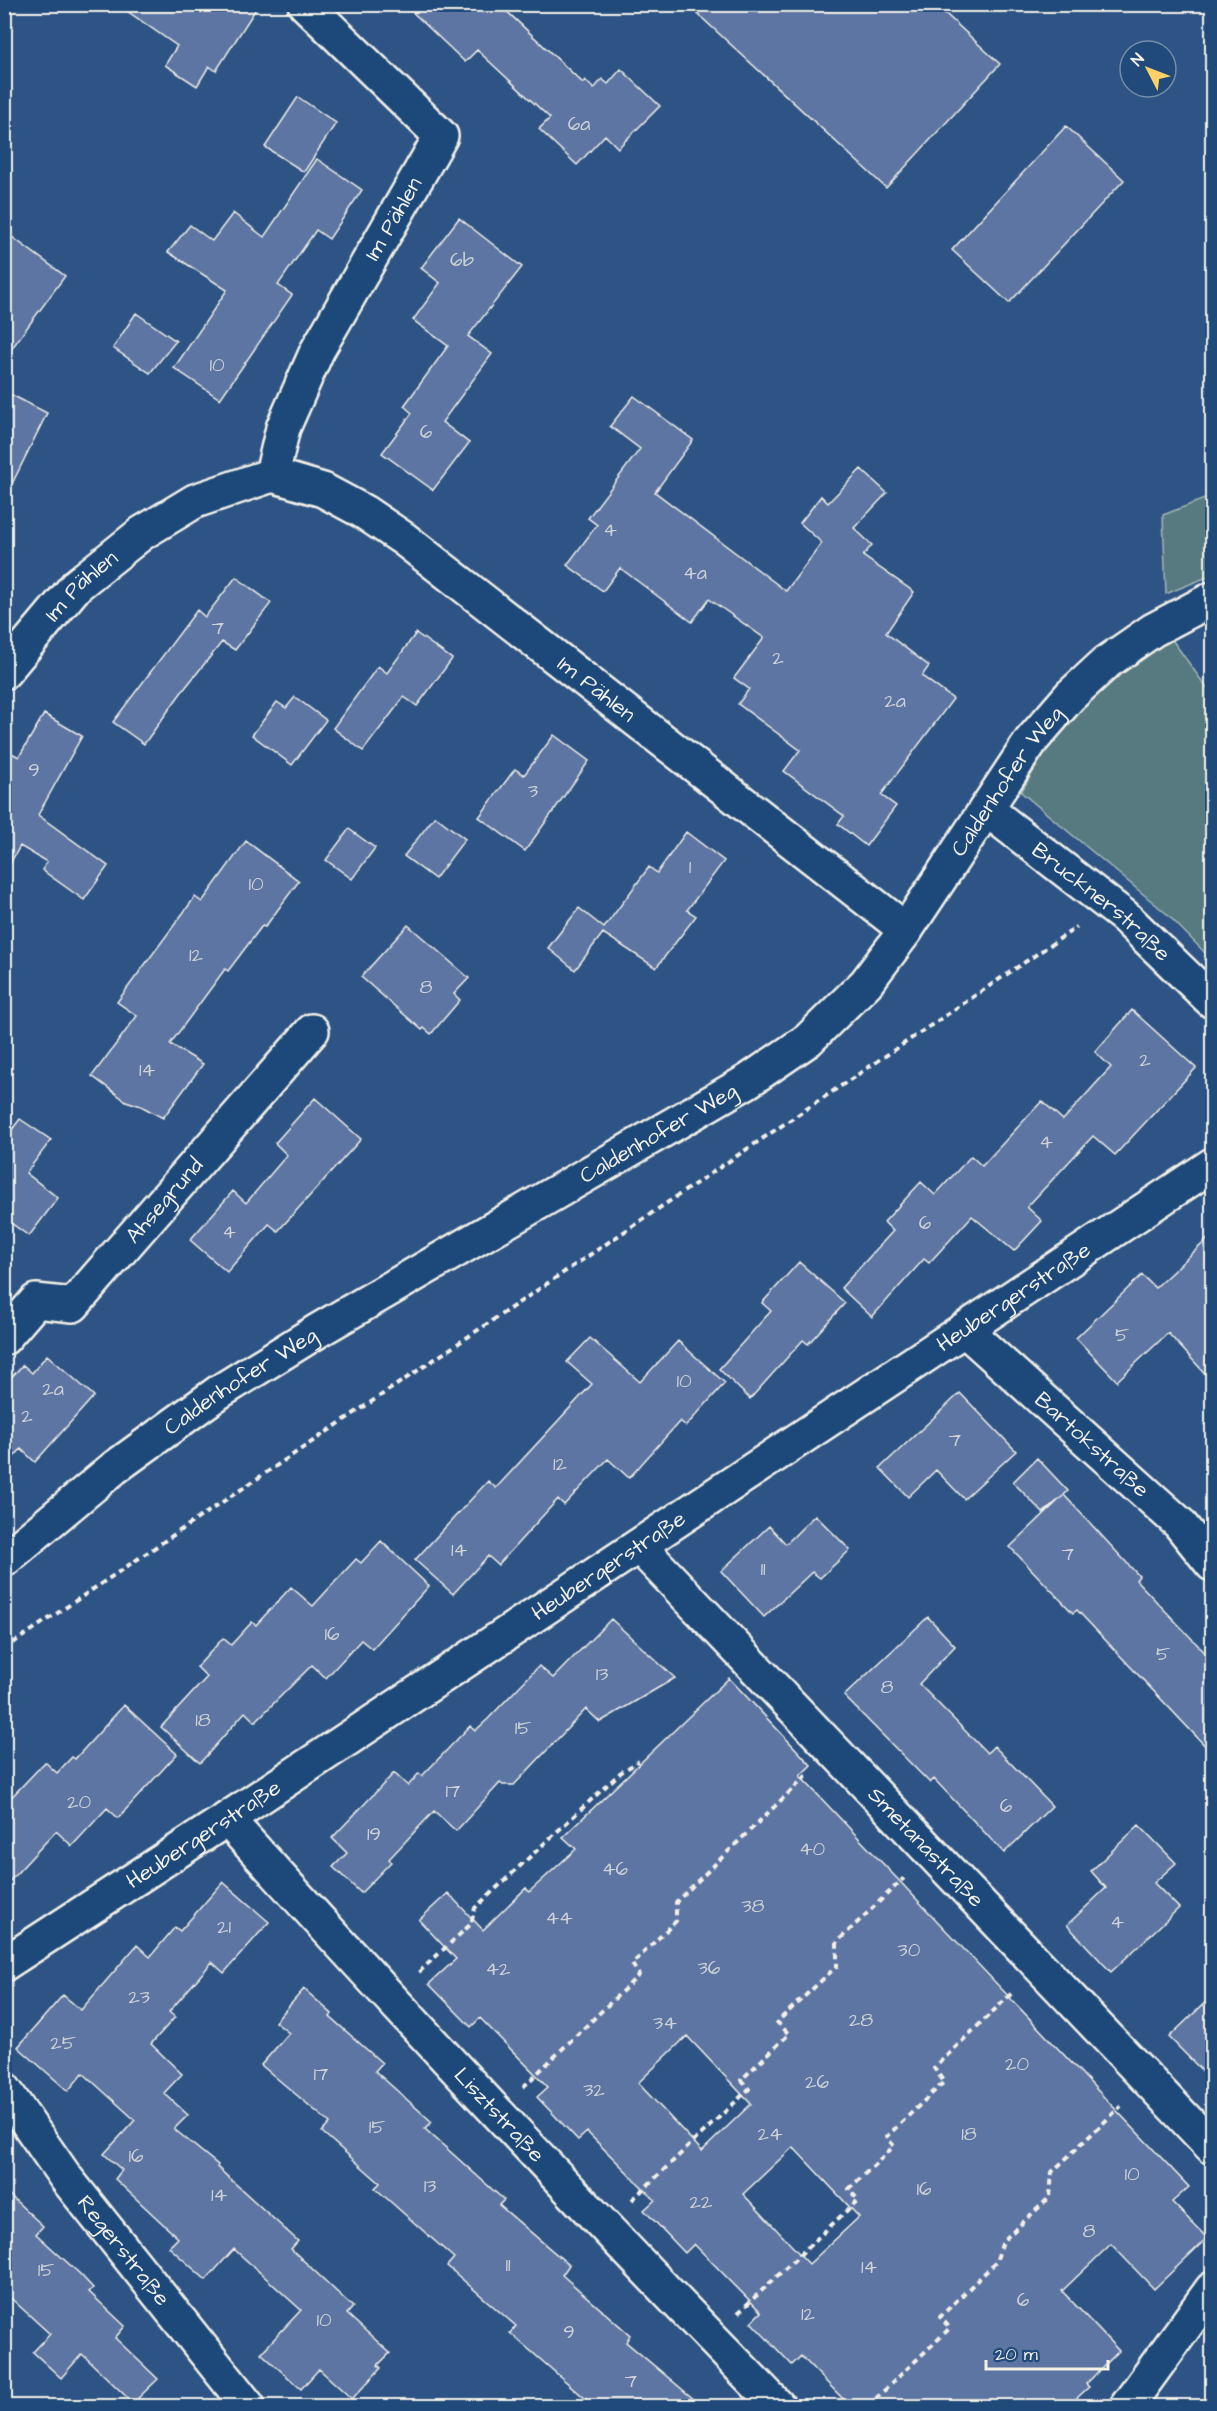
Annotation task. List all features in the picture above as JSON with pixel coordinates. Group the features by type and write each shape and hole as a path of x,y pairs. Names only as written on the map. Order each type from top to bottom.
{"street":[{"name":"Im Pählen","path":"272,475 283,428 317,351 441,136 305,4"},
{"name":"Im Pählen","path":"4,672 77,585 142,533 195,501 272,475 323,490 363,512 404,539 906,930"},
{"name":"Caldenhofer Weg","path":"4,1560 114,1468 219,1392 319,1330 748,1082 808,1040 866,983 906,930 1031,741 1085,682 1107,662 1153,630 1212,599"},
{"name":"Brucknerstraße","path":"986,809 1110,905 1188,975 1212,1001"},
{"name":"Ahsegrund","path":"4,1338 36,1301 73,1305 312,1031"},
{"name":"Heubergerstraße","path":"4,1964 227,1819 1212,1166"},
{"name":"Bartokstraße","path":"964,1330 1179,1523 1212,1564"},
{"name":"Smetanastraße","path":"639,1546 1212,2147"},
{"name":"Lisztstraße","path":"227,1819 603,2227 778,2406"},
{"name":"Regerstraße","path":"4,2089 66,2178 248,2406"},
{"path":"1127,2406 1212,2289"}],"path":[{"path":"6,1646 1110,905"},
{"path":"496,2113 639,1975 632,1964 676,1921 676,1902 833,1750"},
{"path":"390,1998 471,1924 475,1908 620,1773 639,1761"},
{"path":"603,2227 749,2089 741,2080 789,2034 777,2022 837,1966 837,1942 931,1852"},
{"path":"711,2338 858,2200 849,2189 894,2146 886,2137 944,2082 934,2068 1039,1966"},
{"path":"868,2406 950,2328 940,2317 996,2262 1003,2241 1050,2197 1052,2172 1148,2080"}],"green space":[{"path":"1212,496 1212,575 1166,594 1163,515"},
{"path":"1168,634 1206,687 1212,691 1212,960 1167,914 1021,792 1060,727"}],"building":[{"path":"117,4 259,4 216,71 209,66 197,86 165,65 177,46"},
{"path":"404,4 499,4 583,83 585,80 594,89 602,79 608,84 621,69 660,106 618,148 605,135 577,165 539,129 550,118 477,50 465,62"},
{"path":"687,4 935,4 1000,64 886,188"},
{"path":"298,97 336,123 304,172 265,147"},
{"path":"1066,126 1124,180 1009,303 952,250"},
{"path":"317,159 362,190 329,239 316,230 278,285 292,295 220,399 174,368 227,290 168,252 190,225 212,241 233,213 264,237"},
{"path":"459,218 522,267 468,336 492,354 442,422 469,443 433,490 382,453 412,413 404,406 448,346 413,320 440,283 421,268"},
{"path":"4,231 65,276 4,359"},
{"path":"136,313 176,341 150,373 113,348"},
{"path":"4,391 47,413 4,500"},
{"path":"634,396 693,440 655,492 786,591 822,543 800,523 821,496 828,503 861,469 887,493 854,528 872,545 863,556 914,592 886,633 929,666 922,676 953,699 881,795 896,806 866,846 838,824 844,816 784,771 800,750 738,704 749,689 734,678 764,638 709,599 692,622 620,568 603,591 567,565 597,525 588,518 640,449 610,426"},
{"path":"236,577 271,603 235,650 222,642 144,744 113,722 197,610 205,617"},
{"path":"416,633 452,659 417,706 404,697 363,751 333,728 378,666 387,673"},
{"path":"295,697 326,720 292,765 252,735 277,702 286,708"},
{"path":"44,714 82,736 38,815 108,866 84,900 42,870 47,862 20,846 4,874 4,749 19,757"},
{"path":"554,735 589,761 525,851 479,817 515,769 524,775"},
{"path":"435,816 465,839 435,879 404,856"},
{"path":"349,829 375,848 352,879 326,860"},
{"path":"686,832 724,861 687,910 696,916 656,968 603,933 575,970 548,948 579,908 604,928 649,867 657,873"},
{"path":"246,841 299,881 228,971 225,969 170,1044 203,1064 163,1118 126,1101 92,1076 137,1016 117,1002 195,897 202,902"},
{"path":"408,925 469,978 454,994 460,1000 431,1034 424,1028 422,1030 361,977"},
{"path":"1132,1010 1196,1068 1115,1155 1093,1136 1027,1207 1042,1221 1014,1251 972,1216 929,1263 924,1259 872,1317 841,1288 893,1231 884,1222 921,1182 935,1195 971,1156 982,1166 1042,1101 1063,1120 1111,1067 1095,1052"},
{"path":"315,1098 361,1139 278,1231 269,1224 227,1272 190,1240 233,1191 246,1203 287,1155 275,1143"},
{"path":"20,1119 51,1140 26,1173 58,1198 29,1236 4,1218 4,1140"},
{"path":"1212,1235 1212,1381 1168,1333 1117,1381 1076,1338 1142,1275 1155,1288"},
{"path":"799,1262 845,1303 808,1344 803,1340 750,1399 719,1369 771,1311 762,1303"},
{"path":"590,1338 640,1382 678,1341 725,1383 686,1426 680,1421 629,1478 608,1459 564,1505 558,1499 498,1565 488,1556 453,1594 415,1560 488,1481 496,1488 592,1384 567,1362"},
{"path":"47,1355 94,1396 35,1462 21,1449 4,1468 4,1385 23,1365 32,1373"},
{"path":"960,1393 1016,1451 964,1499 936,1470 908,1497 880,1468"},
{"path":"1037,1458 1068,1491 1064,1495 1139,1576 1136,1580 1212,1660 1212,1753 1077,1610 1073,1613 1010,1547 1063,1496 1043,1513 1013,1482"},
{"path":"815,1515 850,1550 820,1578 812,1572 764,1617 721,1571 769,1526 786,1544"},
{"path":"381,1541 429,1586 372,1649 361,1640 326,1678 312,1665 255,1722 245,1712 200,1763 161,1727 207,1677 197,1667 223,1638 231,1645 252,1622 256,1625 291,1587 313,1606 356,1559 361,1563"},
{"path":"928,1617 955,1646 919,1684 987,1753 994,1746 1052,1806 1004,1853 934,1779 930,1783 844,1696"},
{"path":"611,1619 675,1678 600,1722 586,1709 514,1785 500,1783 456,1831 434,1811 361,1893 333,1867 347,1853 332,1838 394,1773 408,1786 419,1773 422,1776 470,1726 475,1731 539,1666 553,1678"},
{"path":"729,1678 811,1765 800,1776 1189,2187 1172,2202 1207,2238 1154,2289 1111,2244 1062,2291 1119,2351 1086,2384 1089,2387 1068,2406 850,2406 801,2356 792,2365 751,2322 761,2312 694,2244 685,2253 644,2210 655,2200 587,2132 578,2140 537,2097 548,2087 480,2018 471,2027 429,1984 456,1959 419,1920 448,1893 483,1930 526,1888 529,1892 576,1849 563,1837","holes":["687,2036 751,2104 702,2151 638,2083","793,2147 859,2217 809,2264 743,2194"]},
{"path":"124,1705 177,1754 118,1818 107,1808 72,1846 56,1831 4,1887 4,1805 45,1762 57,1773 72,1757 75,1759"},
{"path":"1139,1825 1176,1863 1154,1883 1179,1908 1111,1972 1067,1925 1106,1888 1091,1871"},
{"path":"223,1882 269,1922 224,1973 212,1962 169,2012 175,2017 151,2044 182,2074 164,2093 188,2115 174,2129 218,2165 217,2167 298,2241 291,2249 353,2307 347,2314 390,2353 378,2365 381,2368 352,2399 319,2369 301,2389 261,2353 301,2310 234,2249 206,2280 169,2247 178,2238 115,2179 122,2170 104,2154 135,2120 83,2073 68,2091 18,2047 63,1995 81,2010 137,1945 150,1957 175,1927 180,1931"},
{"path":"304,1989 332,2014 330,2017 382,2063 375,2071 432,2122 425,2129 504,2200 499,2205 569,2265 562,2275 630,2335 626,2342 702,2406 594,2406 510,2333 516,2326 447,2266 454,2258 375,2188 380,2183 322,2132 330,2123 261,2065 289,2033 275,2022"},
{"path":"1212,1996 1212,2081 1169,2037"},
{"path":"4,2190 43,2226 36,2234 80,2274 93,2288 89,2292 125,2326 115,2338 158,2379 133,2403 82,2354 61,2378 33,2352 50,2334 4,2292"}]}
